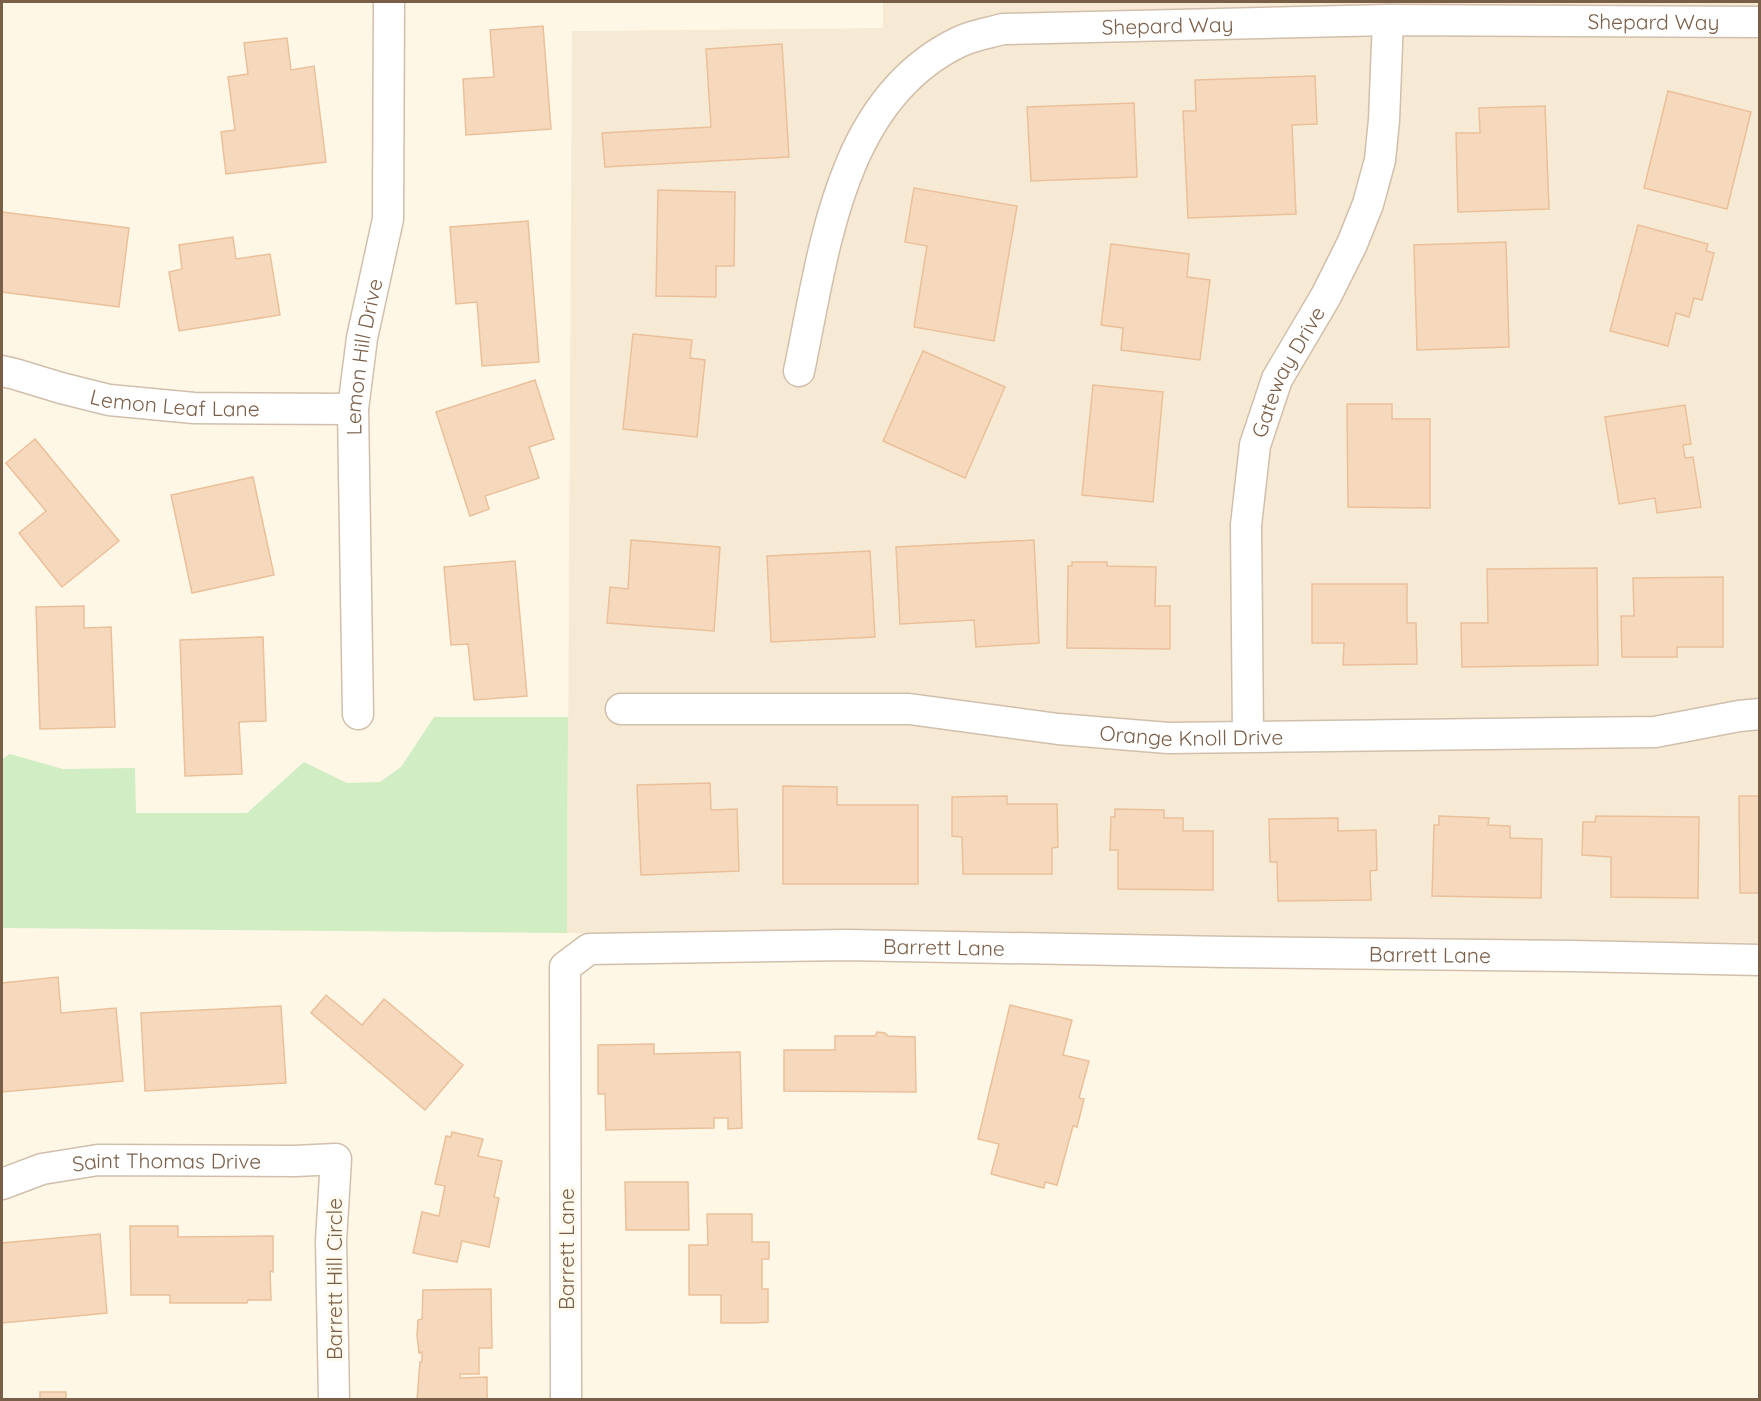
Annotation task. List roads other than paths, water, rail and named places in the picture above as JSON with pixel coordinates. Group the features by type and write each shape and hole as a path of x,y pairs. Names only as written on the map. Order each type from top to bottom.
{"street":[{"name":"Lemon Hill Drive","path":"358,714 353,409 362,338 388,219 389,2"},
{"name":"Shepard Way","path":"799,371 828,228 846,175 877,115 909,75 961,41 1003,28 1388,20 1760,22"},
{"name":"Gateway Drive","path":"1248,736 1246,525 1256,445 1277,379 1326,296 1352,244 1368,204 1380,160 1388,20"},
{"name":"Lemon Leaf Lane","path":"2,371 109,400 194,408 353,409"},
{"name":"Orange Knoll Drive","path":"621,709 909,709 1080,731 1168,738 1654,732 1760,714"},
{"name":"Barrett Lane","path":"566,1400 566,968 589,949 847,945 1760,960"},
{"name":"Saint Thomas Drive","path":"2,1184 42,1169 99,1160 295,1161 336,1159"},
{"name":"Barrett Hill Circle","path":"334,1400 332,1241 336,1159"}]}
